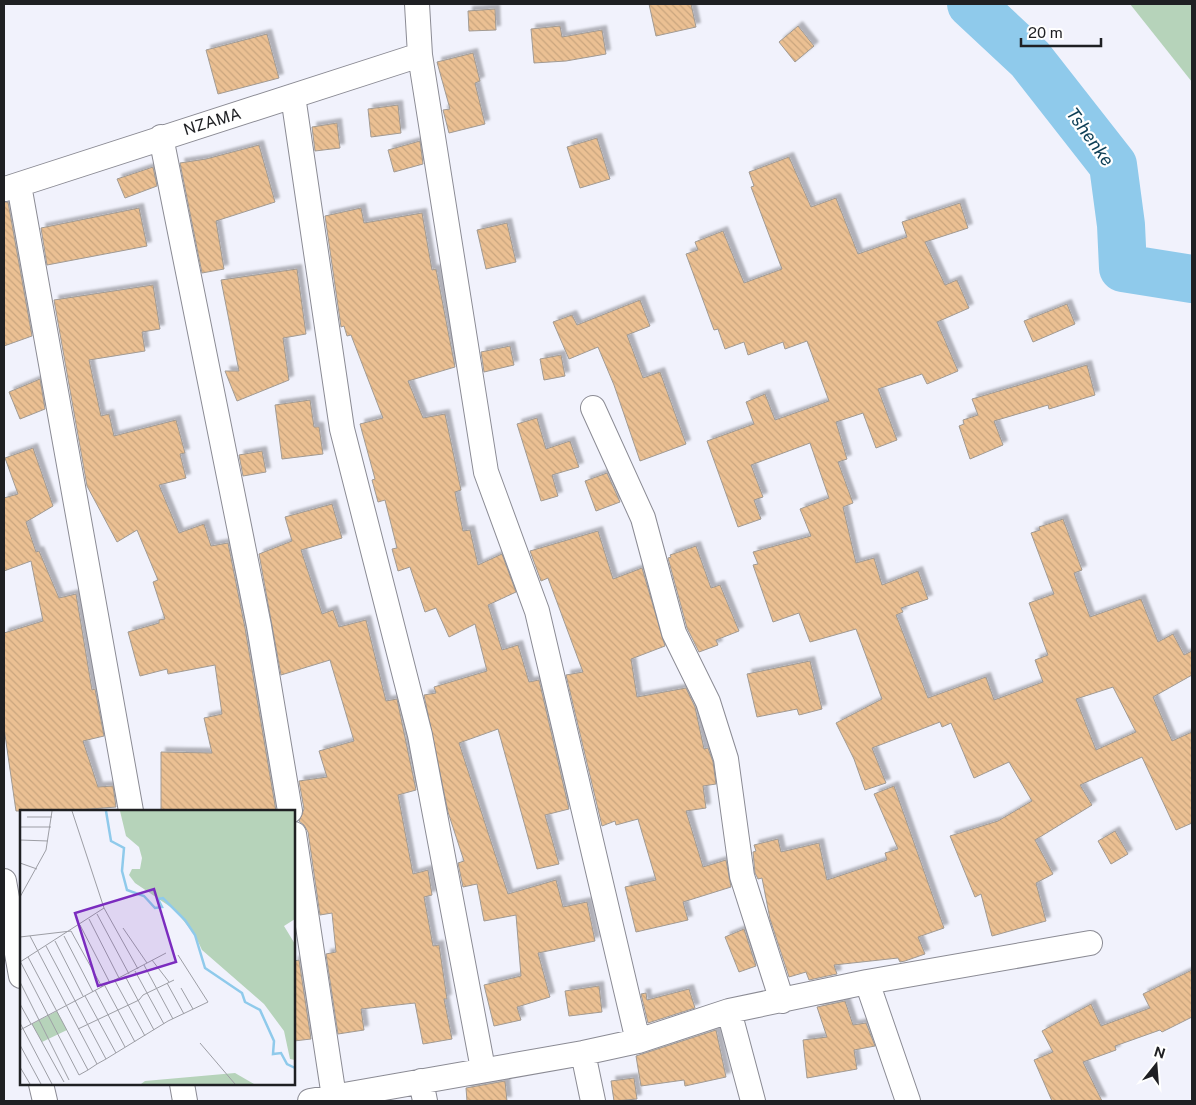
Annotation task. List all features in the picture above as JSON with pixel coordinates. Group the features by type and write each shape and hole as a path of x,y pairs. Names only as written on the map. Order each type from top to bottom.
{"street":[{"path":"416,4 420,55 486,472 537,611 638,1041"},
{"name":"NZAMA","path":"12,188 161,137 420,55"},
{"path":"293,96 342,429 420,735 483,1069"},
{"path":"161,137 259,626 290,810"},
{"path":"12,188 132,810"},
{"path":"593,408 643,518 674,633 708,702 726,759 742,876 782,1001"},
{"path":"295,841 334,1097"},
{"path":"4,882 20,970"},
{"path":"310,1101 334,1097 423,1091 483,1069 584,1053 638,1041 729,1011 867,982 1090,943"},
{"path":"867,982 908,1101"},
{"path":"729,1011 753,1101"},
{"path":"584,1053 593,1101"},
{"path":"41,1085 44,1101"},
{"path":"182,1085 185,1101"}],"green space":[{"path":"1130,4 1192,4 1192,82"}],"building":[{"path":"649,4 691,4 696,27 656,36"},
{"path":"495,9 496,30 469,31 468,11"},
{"path":"560,26 562,37 602,30 606,54 566,61 534,63 531,29"},
{"path":"798,26 814,46 795,62 779,42"},
{"path":"267,34 279,78 218,94 206,50"},
{"path":"473,53 480,81 475,83 485,124 449,133 443,110 450,109 437,62"},
{"path":"398,105 401,133 371,137 368,109"},
{"path":"337,123 340,148 315,151 312,127"},
{"path":"597,138 610,179 580,188 567,147"},
{"path":"420,141 423,164 394,172 388,150"},
{"path":"259,145 275,202 216,221 224,269 202,273 180,163 206,159"},
{"path":"789,157 811,207 836,198 858,254 907,237 902,222 960,203 968,228 925,242 945,285 957,280 969,308 937,322 958,371 927,384 922,374 878,389 897,440 876,448 863,413 836,422 847,459 838,462 853,503 843,507 856,563 874,558 882,585 918,571 928,599 901,608 903,612 896,615 928,698 986,677 994,700 1043,682 1035,660 1048,655 1029,603 1054,594 1031,533 1040,530 1039,527 1063,519 1082,570 1074,573 1090,617 1141,599 1158,642 1173,634 1184,655 1192,651 1192,675 1153,697 1172,741 1192,732 1192,823 1176,830 1142,757 1080,785 1092,805 1035,840 1053,874 1036,883 1046,921 992,936 981,894 975,897 950,836 998,821 1032,801 1009,762 974,778 951,723 942,727 940,722 872,748 886,783 865,790 854,759 836,723 882,699 856,629 810,642 799,613 773,622 753,565 758,564 753,552 811,536 800,509 829,498 810,443 751,465 763,497 754,500 761,519 738,527 707,441 754,424 746,402 765,394 775,420 829,401 807,341 785,349 783,342 748,355 744,342 725,349 718,329 714,330 686,254 698,250 695,242 723,231 744,283 782,269 751,187 754,186 749,172","holes":["1113,687 1136,732 1096,750 1076,699"]},
{"path":"153,167 157,186 125,198 117,179"},
{"path":"4,202 8,202 32,336 4,346"},
{"path":"139,208 147,246 47,265 41,228"},
{"path":"361,208 364,223 422,213 432,270 436,269 455,367 408,381 423,418 445,414 461,490 455,492 463,531 470,530 478,565 502,554 516,592 488,605 502,650 518,645 529,682 539,680 569,809 545,815 559,864 537,869 498,729 459,743 508,894 556,880 563,907 587,902 595,941 538,953 550,997 517,1007 521,1020 494,1026 484,985 521,976 516,915 484,921 477,884 463,887 458,863 464,861 448,812 424,695 436,693 434,687 487,671 475,624 449,637 436,608 425,612 410,567 398,571 392,549 397,548 385,500 378,502 372,480 375,479 360,424 383,418 351,335 347,336 344,326 341,327 325,216"},
{"path":"507,223 516,262 486,269 477,230"},
{"path":"297,269 306,334 283,338 289,380 237,401 225,371 239,371 221,280"},
{"path":"153,285 160,329 142,332 145,351 89,360 101,416 109,414 114,436 176,420 185,453 180,454 186,478 159,485 179,533 204,524 211,546 228,543 245,628 276,810 161,810 161,752 212,753 204,718 222,714 215,665 168,674 167,669 140,676 128,632 159,623 159,620 165,619 153,582 158,580 137,530 117,542 87,486 54,300"},
{"path":"640,300 650,326 627,335 643,378 660,372 686,444 640,461 614,385 598,347 569,359 553,322 572,315 577,325"},
{"path":"1067,304 1075,324 1033,342 1024,321"},
{"path":"510,346 514,365 484,372 481,352"},
{"path":"561,355 565,376 544,380 540,359"},
{"path":"1087,365 1095,395 1049,409 1048,405 994,421 1003,445 970,459 959,426 964,424 963,420 978,415 972,399"},
{"path":"40,379 45,409 20,419 9,392"},
{"path":"310,400 314,427 319,427 323,454 282,459 275,405"},
{"path":"537,418 546,449 570,441 579,467 552,475 558,496 541,501 517,424"},
{"path":"33,448 53,506 26,522 36,552 39,551 59,598 76,594 92,690 95,689 104,736 83,741 98,787 113,786 116,807 16,811 4,728 4,633 43,621 31,561 4,571 4,498 18,494 5,458"},
{"path":"262,451 266,472 243,476 239,455"},
{"path":"607,473 620,502 596,511 585,481"},
{"path":"332,504 342,538 301,550 322,614 333,610 339,627 366,620 386,701 397,699 416,790 398,795 413,874 428,870 432,895 424,897 433,946 439,945 447,999 444,999 452,1039 423,1044 415,1003 361,1009 364,1030 338,1034 326,954 336,952 332,913 320,915 308,832 299,821 304,809 299,781 327,777 319,751 354,741 330,660 281,675 259,554 292,541 285,517"},
{"path":"598,531 613,579 642,568 665,646 631,659 637,697 686,688 695,707 704,749 708,748 713,762 716,784 703,786 706,808 686,811 703,867 726,860 731,887 683,902 688,920 636,932 625,887 656,880 638,819 616,825 615,821 602,826 566,675 583,672 548,578 541,581 530,551"},
{"path":"696,546 711,588 720,585 739,631 716,640 718,645 699,652 687,628 668,558 671,557 670,555"},
{"path":"810,661 822,709 799,715 797,709 757,717 747,674"},
{"path":"894,786 944,928 918,937 925,954 905,961 900,962 898,958 834,965 837,974 809,980 806,972 789,977 770,919 762,878 758,879 755,873 753,852 756,851 754,845 778,839 781,852 819,843 827,880 887,860 885,853 898,849 874,794"},
{"path":"1115,831 1128,854 1111,864 1098,841"},
{"path":"744,929 756,966 739,972 725,937"},
{"path":"299,960 311,1039 295,1041 295,961"},
{"path":"1192,970 1192,1017 1162,1032 1160,1030 1115,1046 1116,1050 1083,1062 1102,1101 1052,1101 1034,1060 1053,1052 1042,1031 1091,1004 1101,1026 1150,1008 1143,994"},
{"path":"599,986 602,1012 569,1016 565,991"},
{"path":"689,989 695,1008 648,1023 641,994 646,993 647,1000"},
{"path":"845,1001 853,1025 866,1023 875,1046 854,1050 857,1069 807,1078 803,1040 827,1037 817,1007"},
{"path":"716,1030 726,1077 685,1086 684,1080 641,1086 636,1056"},
{"path":"634,1078 637,1099 614,1101 611,1081"},
{"path":"505,1081 507,1101 467,1101 466,1088"}],"waterway":[{"name":"Tshenke","path":"971,4 1030,59 1113,165 1121,225 1123,268 1192,279"}]}
